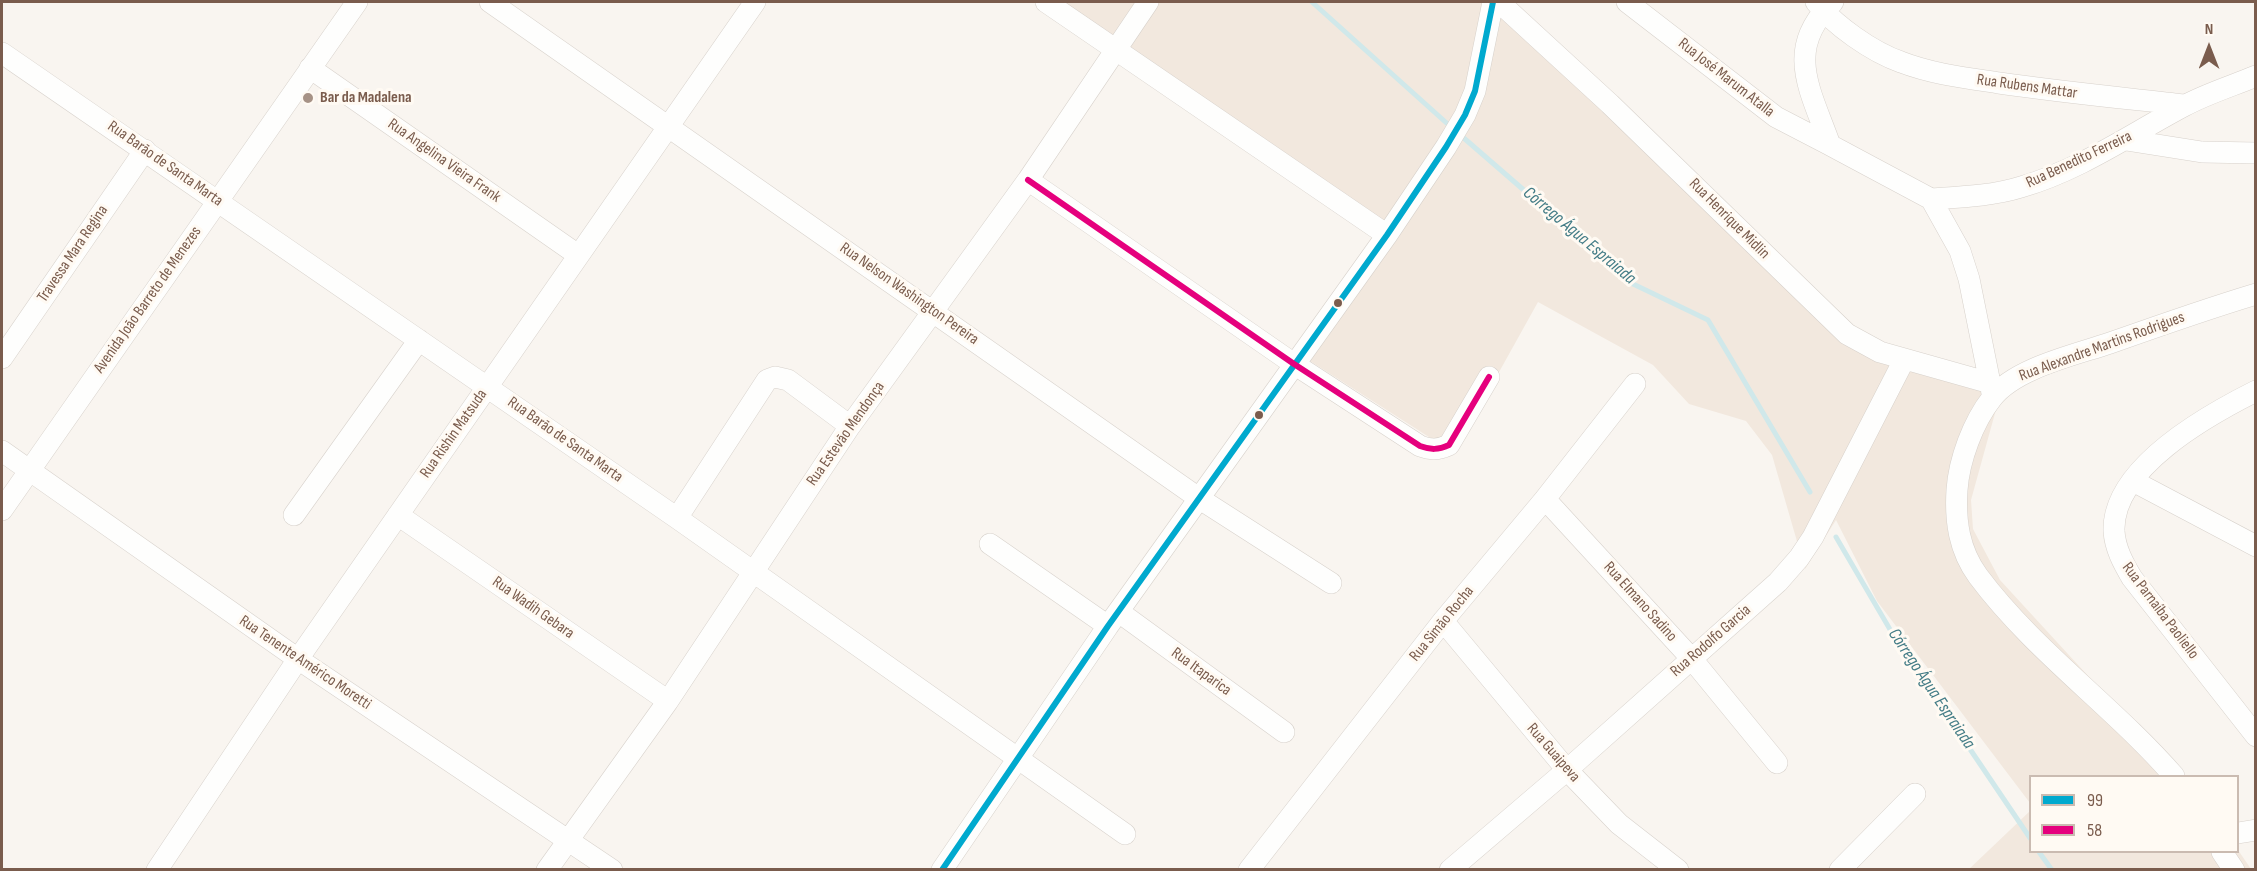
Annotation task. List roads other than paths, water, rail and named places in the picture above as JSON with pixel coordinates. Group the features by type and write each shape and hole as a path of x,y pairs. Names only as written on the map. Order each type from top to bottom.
{"street":[{"name":"Avenida João Barreto de Menezes","path":"2,510 357,2"},
{"name":"Rua Nelson Washington Pereira","path":"490,2 1200,499 1331,583"},
{"name":"Rua Rishin Matsuda","path":"157,870 298,659 755,2"},
{"path":"1046,2 1387,235"},
{"name":"Rua Estevão Mendonça","path":"548,870 668,701 849,426 1028,180 1148,2"},
{"path":"942,870 1113,619 1387,235 1446,147 1465,115 1475,91 1493,2"},
{"name":"Rua Henrique Midlin","path":"1499,2 1626,119 1847,334 1880,352 1991,390"},
{"name":"Rua José Marum Atalla","path":"1627,2 1776,117 1931,199"},
{"path":"1824,5 1809,34 1803,60 1805,73 1830,145"},
{"name":"Rua Rubens Mattar","path":"1824,5 1865,44 1900,62 1948,76 2050,91 2185,105 2256,76"},
{"name":"Rua Barão de Santa Marta","path":"2,53 677,518 1125,834"},
{"name":"Rua Angelina Vieira Frank","path":"310,68 578,255"},
{"name":"Rua Benedito Ferreira","path":"1931,199 1978,196 2021,187 2064,171 2126,140 2185,105"},
{"path":"2126,140 2202,152 2256,153"},
{"name":"Travessa Mara Regina","path":"2,358 144,150"},
{"path":"1028,180 1294,364 1420,446 1431,450 1449,445 1489,377"},
{"path":"1931,199 1960,251 1969,279 1991,390"},
{"name":"Rua Alexandre Martins Rodrigues","path":"2172,775 2151,750 2018,624 1977,574 1961,545 1956,514 1958,482 1964,454 1991,390 2040,367 2256,294"},
{"path":"294,515 419,340"},
{"name":"Rua Rodolfo Garcia","path":"1450,870 1567,770 1778,582 1799,558 1813,537 1904,360"},
{"path":"677,518 767,380 775,377 788,380 849,426"},
{"name":"Rua Simão Rocha","path":"1250,867 1443,621 1545,499 1635,384"},
{"name":"Rua Parnaíba Paoliello","path":"2256,391 2222,408 2172,441 2153,457 2133,480 2116,517 2114,531 2120,559 2132,578 2256,736"},
{"name":"Rua Tenente Américo Moretti","path":"2,451 298,659 612,870"},
{"path":"2133,480 2256,546"},
{"name":"Rua Elmano Sadino","path":"1545,499 1691,658 1777,763"},
{"name":"Rua Wadih Gebara","path":"398,515 668,701"},
{"name":"Rua Itaparica","path":"990,544 1113,619 1284,732"},
{"name":"Rua Guaipeva","path":"1443,621 1567,770 1619,824 1678,870"},
{"path":"1840,870 1915,794"},
{"path":"2239,833 2256,830"},
{"path":"2223,853 2234,870"}],"waterway":[{"name":"Córrego Água Espraiada","path":"1312,2 1451,127"},
{"name":"Córrego Água Espraiada","path":"1458,133 1631,283 1708,320 1810,492"},
{"name":"Córrego Água Espraiada","path":"1836,537 1895,638 2029,837"},
{"name":"Córrego Água Espraiada","path":"2040,853 2052,870"}],"place":[{"name":"Bar da Madalena","path":"308,98"}]}
